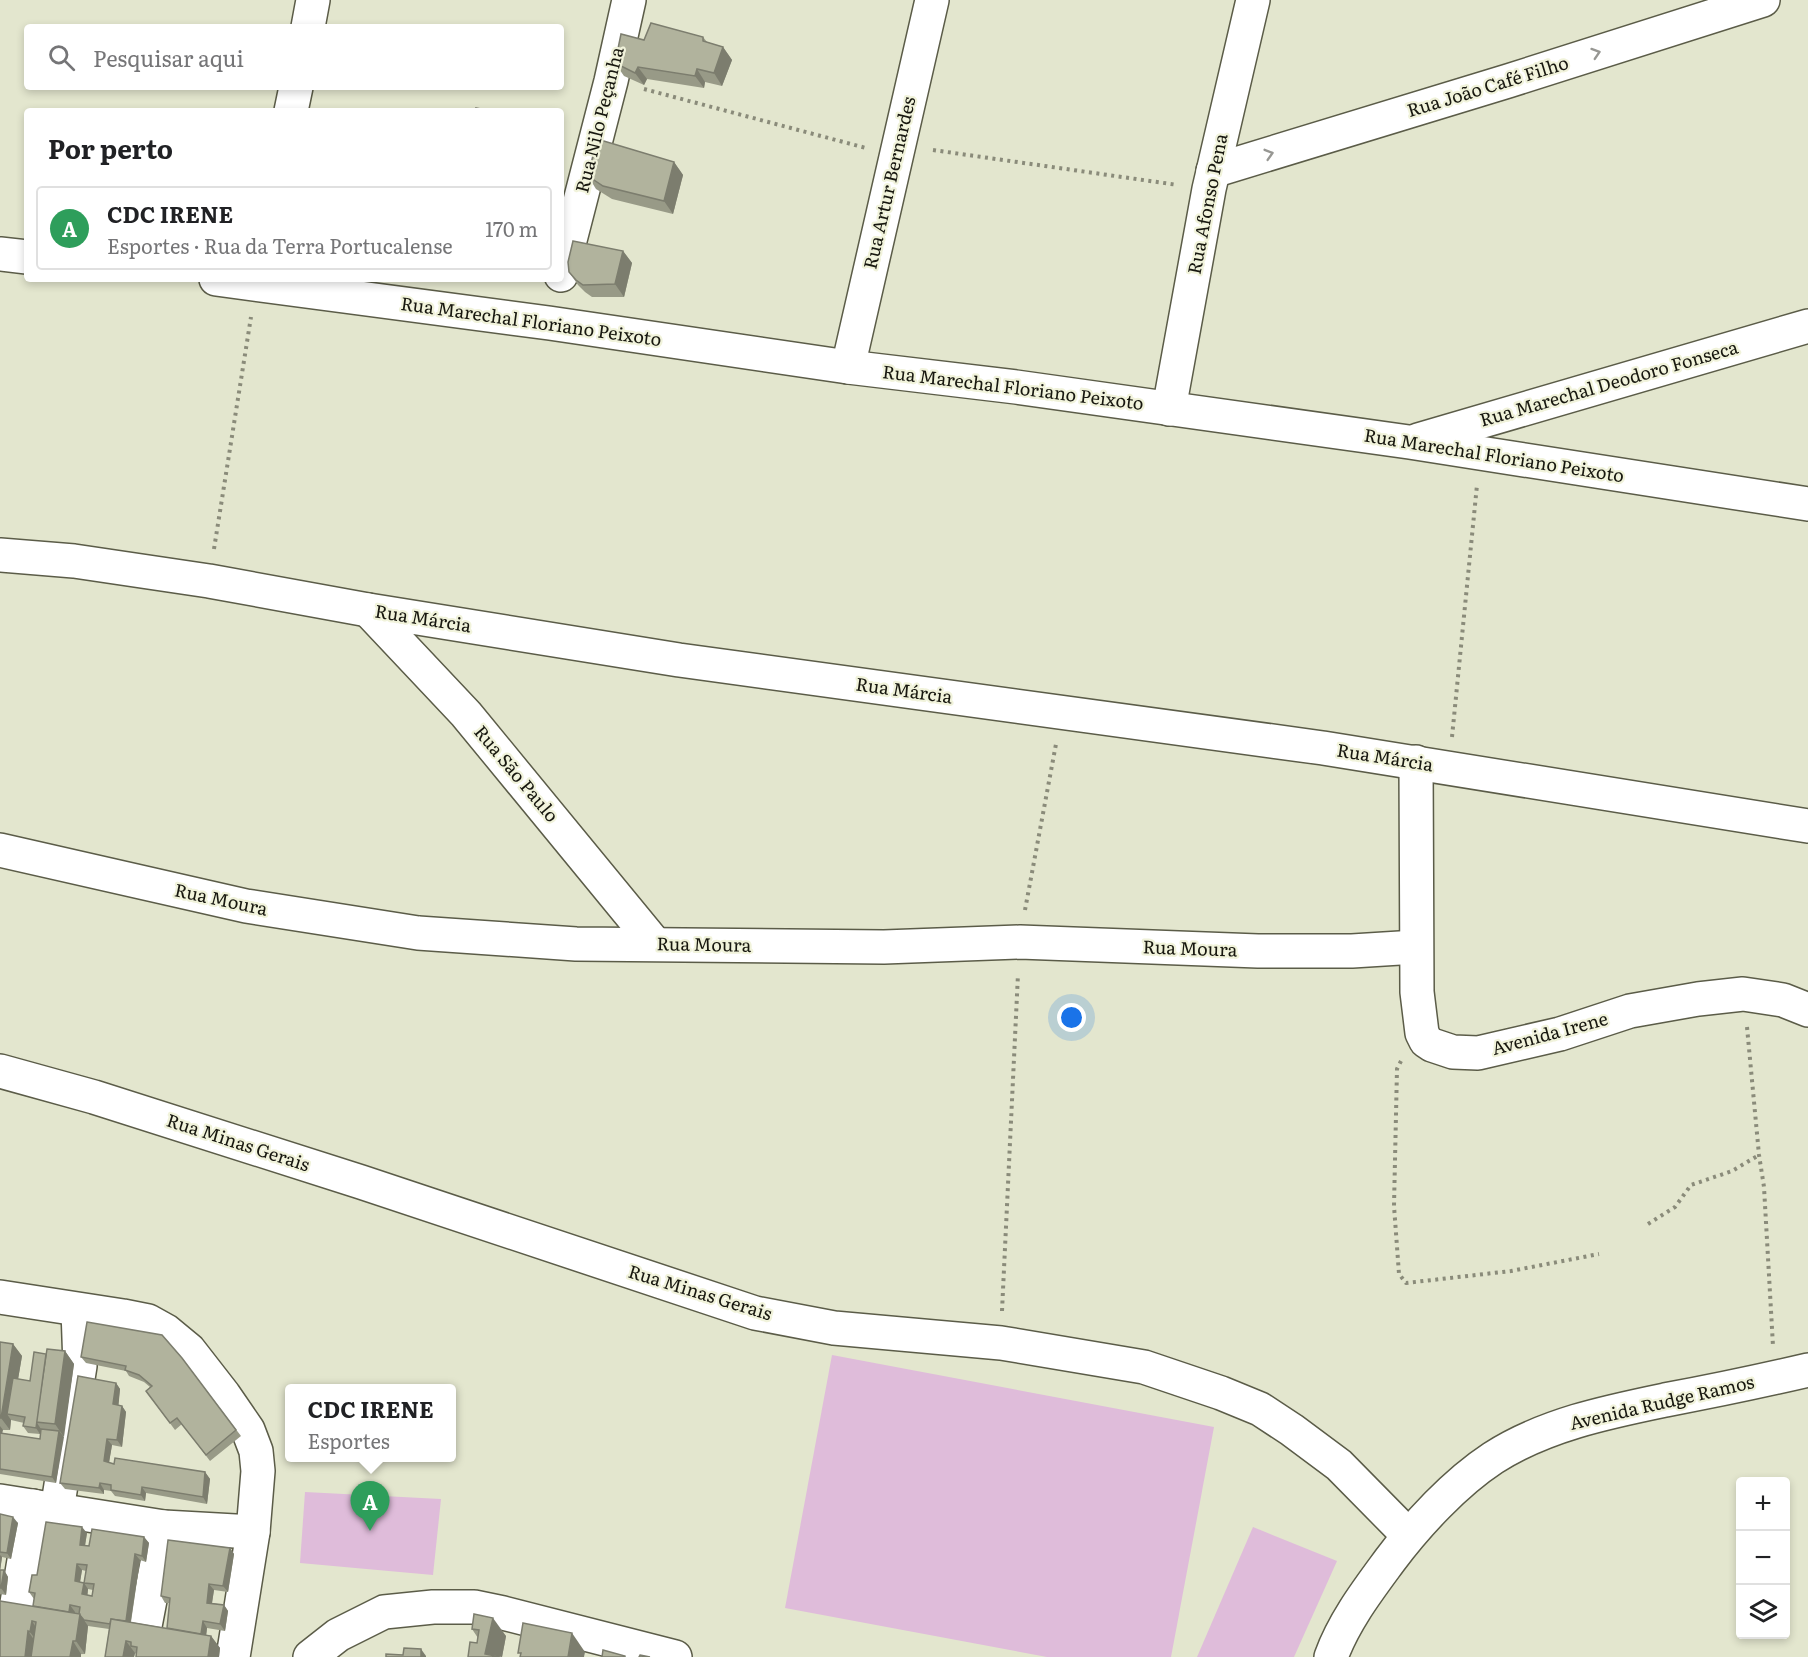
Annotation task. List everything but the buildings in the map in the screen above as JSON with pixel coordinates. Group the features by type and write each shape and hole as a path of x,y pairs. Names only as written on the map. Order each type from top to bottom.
{"street":[{"path":"309,24 313,0"},
{"name":"Rua Nilo Peçanha","path":"564,265 629,0"},
{"name":"Rua Artur Bernardes","path":"848,367 932,0"},
{"name":"Rua Afonso Pena","path":"1169,409 1211,180 1253,0"},
{"name":"Rua João Café Filho","path":"1211,180 1508,81 1763,0"},
{"path":"292,108 295,90"},
{"path":"0,254 24,257"},
{"name":"Rua Marechal Floriano Peixoto","path":"263,282 848,367 1016,387 1409,442 1808,504"},
{"name":"Rua Nilo Peçanha","path":"549,323 560,282"},
{"name":"Rua Marechal Deodoro Fonseca","path":"1409,442 1808,326"},
{"name":"Rua Márcia","path":"0,555 74,561 679,660 1416,762 1808,826"},
{"name":"Rua São Paulo","path":"368,610 466,714 655,944"},
{"name":"Avenida Irene","path":"1416,762 1417,992 1422,1033 1426,1041 1432,1045 1453,1052 1478,1053 1560,1034 1630,1011 1743,994 1783,1000 1808,1010"},
{"name":"Rua Moura","path":"0,850 246,906 418,933 576,944 884,947 1020,942 1270,951 1352,951 1416,947"},
{"name":"Rua Minas Gerais","path":"0,1071 94,1097 361,1182 755,1313 834,1328 1001,1343 1144,1367 1260,1409 1339,1465 1408,1535"},
{"path":"0,1297 148,1321 166,1331 189,1350 248,1430 256,1451 258,1471 253,1532 233,1657"},
{"path":"16,1609 45,1508 80,1366 78,1310"},
{"name":"Avenida Rudge Ramos","path":"1331,1657 1338,1638 1370,1587 1408,1535 1455,1489 1494,1458 1530,1439 1562,1426 1621,1409 1808,1370"},
{"path":"0,1501 164,1527 253,1532"},
{"path":"145,1626 164,1527"},
{"path":"310,1657 338,1635 384,1612 433,1607 474,1607 503,1612 675,1657"}],"path":[{"path":"611,81 898,151 1211,180"},
{"path":"209,582 256,282"},
{"path":"1449,768 1480,454"},
{"path":"1001,1343 1020,942 1062,713"},
{"path":"1743,994 1764,1187 1775,1378"},
{"path":"1420,1019 1397,1070 1394,1206 1399,1274 1406,1283 1511,1271 1599,1254"},
{"path":"1648,1224 1675,1207 1691,1185 1732,1171 1759,1155"}],"shaded area":[{"path":"832,1355 1214,1427 1171,1657 1047,1657 785,1608"},
{"path":"305,1492 441,1499 433,1575 300,1563"},
{"path":"1253,1527 1337,1561 1294,1657 1197,1657"}],"place":[{"name":"CDC IRENE","path":"370,1531"}]}
